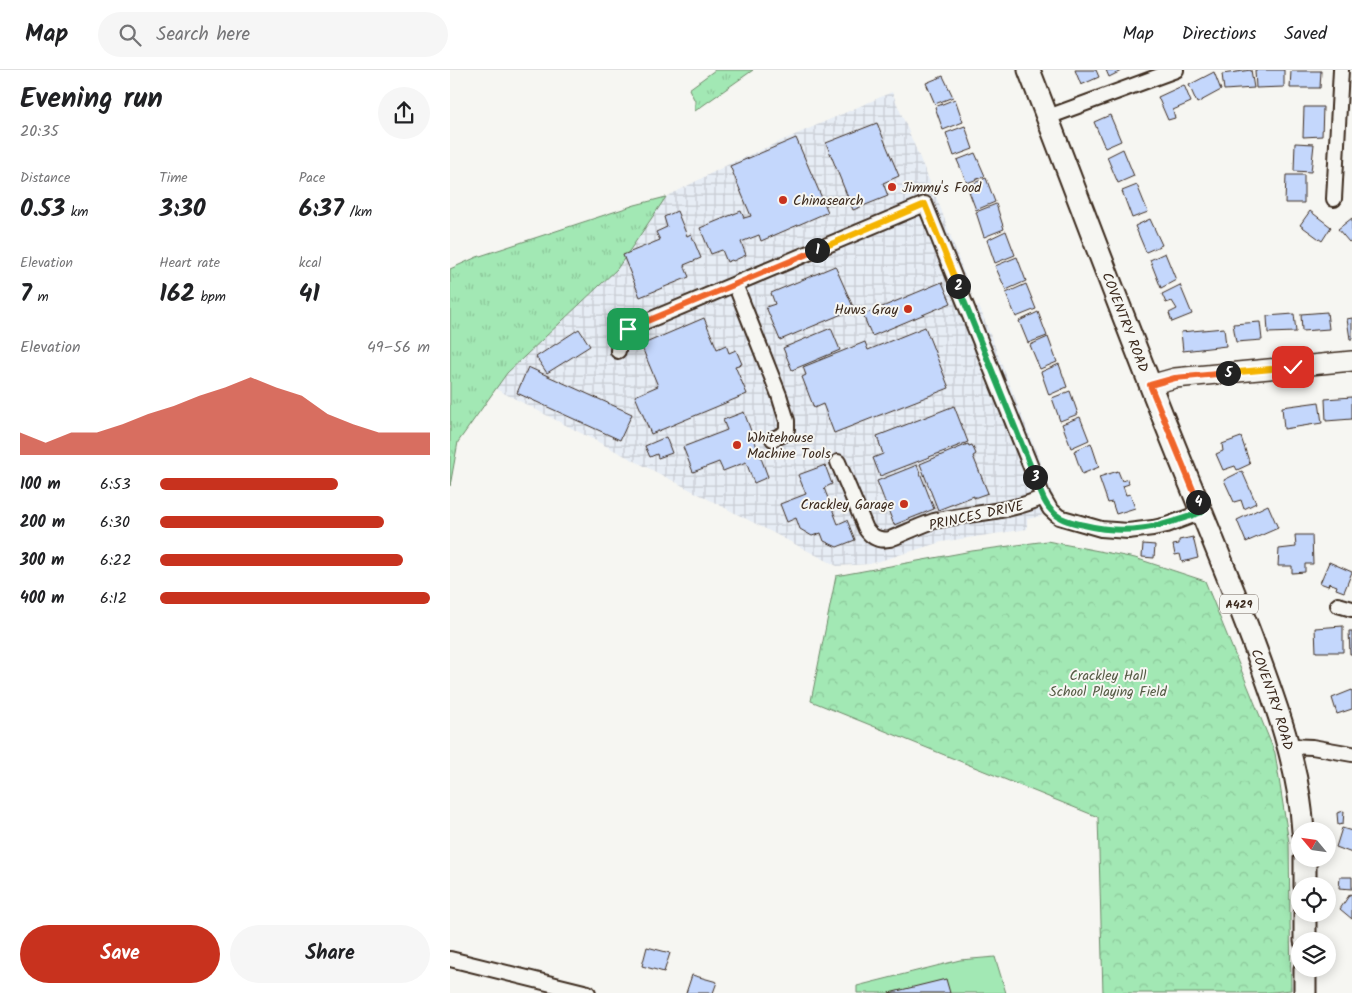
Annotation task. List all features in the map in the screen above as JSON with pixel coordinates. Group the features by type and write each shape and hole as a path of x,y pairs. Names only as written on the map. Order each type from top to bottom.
{"main road":[{"name":"COVENTRY ROAD","path":"1029,70 1150,385 1270,687 1296,778 1302,822"},
{"path":"1305,977 1305,993"}],"street":[{"path":"1048,117 1176,70"},
{"path":"1334,199 1341,70"},
{"name":"PRINCES DRIVE","path":"618,351 619,339 628,329 925,204 1043,497 1050,509 1059,517 1101,529 1128,531 1168,525 1202,512"},
{"path":"735,284 779,395 787,421 787,429 784,434 773,439"},
{"path":"1150,385 1175,378 1352,362"},
{"name":"PRINCES DRIVE","path":"838,462 866,529 870,534 883,540 933,522 1009,509 1030,504 1043,497"},
{"path":"1338,605 1352,609"},
{"path":"1288,746 1352,754"},
{"path":"450,959 588,993"}],"shaded area":[{"path":"892,92 938,201 976,307 979,306 1053,495 1041,516 1027,519 1027,529 941,542 870,564 837,566 496,389 507,373 617,269 666,197 729,164"}],"green space":[{"path":"715,70 753,70 695,111 695,101 689,89"},
{"path":"666,197 617,269 507,373 458,442 450,486 450,269 477,257 635,205"},
{"name":"Crackley Hall School Playing Field","path":"1047,541 1135,558 1205,581 1275,753 1289,843 1291,990 1264,993 1103,993 1098,817 811,701 836,576 972,551"},
{"path":"995,957 1006,993 857,993 857,986 960,960"}],"building":[{"path":"1075,70 1096,70 1099,77 1081,85"},
{"path":"1106,70 1123,70 1109,77"},
{"path":"1251,70 1254,88 1224,90 1222,74"},
{"path":"1255,70 1284,70 1284,87 1256,88"},
{"path":"1291,71 1321,71 1320,88 1290,88"},
{"path":"1214,72 1221,90 1197,103 1189,85"},
{"path":"943,76 953,97 935,104 926,83"},
{"path":"1184,85 1191,102 1173,110 1175,118 1168,120 1158,97"},
{"path":"955,99 963,122 943,130 935,107"},
{"path":"1304,107 1323,107 1322,136 1303,137"},
{"path":"1110,115 1121,141 1105,148 1094,122"},
{"path":"877,123 899,176 883,183 888,196 853,210 826,143"},
{"path":"965,126 973,149 954,156 946,133"},
{"path":"796,138 828,212 761,241 759,235 741,242 746,255 733,261 727,262 722,250 711,254 700,228 741,211 744,218 751,216 730,166"},
{"path":"1295,143 1314,144 1311,172 1294,171"},
{"path":"1123,149 1134,176 1118,183 1107,157"},
{"path":"975,153 985,176 967,183 957,160"},
{"path":"1286,175 1304,175 1304,203 1285,203"},
{"path":"986,178 995,202 976,210 967,186"},
{"path":"1137,185 1148,212 1132,218 1122,191"},
{"path":"996,204 1004,229 984,237 976,212"},
{"path":"677,211 687,236 691,234 701,258 684,265 689,277 640,297 623,255 660,240 656,232 667,227 664,217"},
{"path":"1310,211 1331,227 1322,241 1300,225"},
{"path":"1352,218 1352,240 1349,242 1338,229"},
{"path":"1150,219 1162,245 1146,252 1135,226"},
{"path":"1006,231 1015,255 995,263 987,240"},
{"path":"1165,253 1176,280 1161,288 1150,260"},
{"path":"1017,257 1026,281 1006,290 995,266"},
{"path":"835,266 854,309 780,340 766,307 775,304 771,293"},
{"path":"942,282 951,303 872,336 863,315"},
{"path":"1026,284 1036,309 1016,317 1006,293"},
{"path":"1180,285 1192,314 1172,322 1169,313 1177,309 1172,301 1166,303 1162,294"},
{"path":"1038,312 1047,336 1028,343 1019,321"},
{"path":"1327,312 1329,329 1302,331 1301,314"},
{"path":"1294,314 1296,332 1268,333 1267,316"},
{"path":"704,318 717,349 726,345 729,353 736,350 742,364 735,366 747,394 651,434 635,396 658,386 641,345"},
{"path":"1352,318 1352,339 1350,339 1347,319"},
{"path":"1260,322 1262,340 1236,342 1233,324"},
{"path":"925,327 949,388 834,433 823,404 814,408 802,377 806,375 803,367 865,342 868,350"},
{"path":"831,328 840,350 792,370 783,348"},
{"path":"1224,328 1226,346 1183,351 1181,332"},
{"path":"579,329 590,346 547,373 536,357"},
{"path":"1048,337 1057,362 1040,369 1030,345"},
{"path":"1059,364 1067,387 1049,395 1041,372"},
{"path":"528,367 632,414 620,440 517,393"},
{"path":"1070,391 1078,414 1060,421 1052,398"},
{"path":"1352,397 1352,419 1326,421 1325,399"},
{"path":"1319,402 1322,423 1284,429 1282,407"},
{"path":"954,406 968,442 880,476 873,458 883,454 877,436"},
{"path":"744,412 768,477 754,483 746,462 723,471 719,462 693,472 683,447 727,430 723,420"},
{"path":"1080,417 1089,440 1071,448 1062,424"},
{"path":"666,437 672,453 658,458 657,454 650,457 645,446"},
{"path":"1241,437 1250,464 1237,470 1235,466 1223,470 1216,454 1223,451 1222,444"},
{"path":"1091,443 1099,467 1082,474 1074,451"},
{"path":"968,444 969,446 972,445 976,454 973,456 988,493 974,498 974,496 938,510 920,464"},
{"path":"825,465 832,484 824,488 838,524 847,520 855,540 837,547 824,541 821,533 812,536 800,529 796,518 787,522 780,504 806,494 798,475"},
{"path":"917,465 934,509 894,525 877,481"},
{"path":"1118,471 1122,481 1128,479 1129,484 1123,486 1126,495 1130,494 1135,508 1116,514 1112,502 1108,503 1099,477"},
{"path":"1242,471 1256,503 1244,509 1241,500 1234,502 1224,480"},
{"path":"1268,505 1278,528 1246,542 1237,520"},
{"path":"1295,535 1312,535 1313,564 1305,564 1305,572 1292,573 1292,566 1278,566 1279,549 1296,547"},
{"path":"1193,537 1198,558 1182,562 1180,554 1175,555 1173,545 1179,544 1179,540"},
{"path":"1143,544 1155,545 1154,558 1142,557"},
{"path":"1329,562 1352,572 1344,592 1336,589 1337,586 1329,583 1328,586 1320,583"},
{"path":"1343,626 1343,652 1316,652 1315,628"},
{"path":"1349,631 1352,631 1352,654 1350,654"},
{"path":"1352,690 1352,709 1337,714 1332,698"},
{"path":"1344,811 1343,824 1338,825 1337,813"},
{"path":"1342,828 1352,831 1352,853 1336,847"},
{"path":"1340,877 1352,877 1352,889 1339,888"},
{"path":"1350,894 1352,895 1352,919 1340,909"},
{"path":"647,947 670,953 664,972 642,966"},
{"path":"692,975 717,982 713,993 686,993"},
{"path":"946,979 950,993 889,993"}],"place":[{"name":"Jimmy's Food","path":"892,187"},
{"name":"Chinasearch","path":"783,200"},
{"name":"Huws Gray","path":"908,309"},
{"name":"Whitehouse Machine Tools","path":"737,445"},
{"name":"Crackley Garage","path":"904,504"}],"route":[{"path":"628,329 925,204 1047,504 1054,514 1068,521 1101,529 1128,531 1168,525 1202,512 1150,385 1175,378 1293,367"}]}
